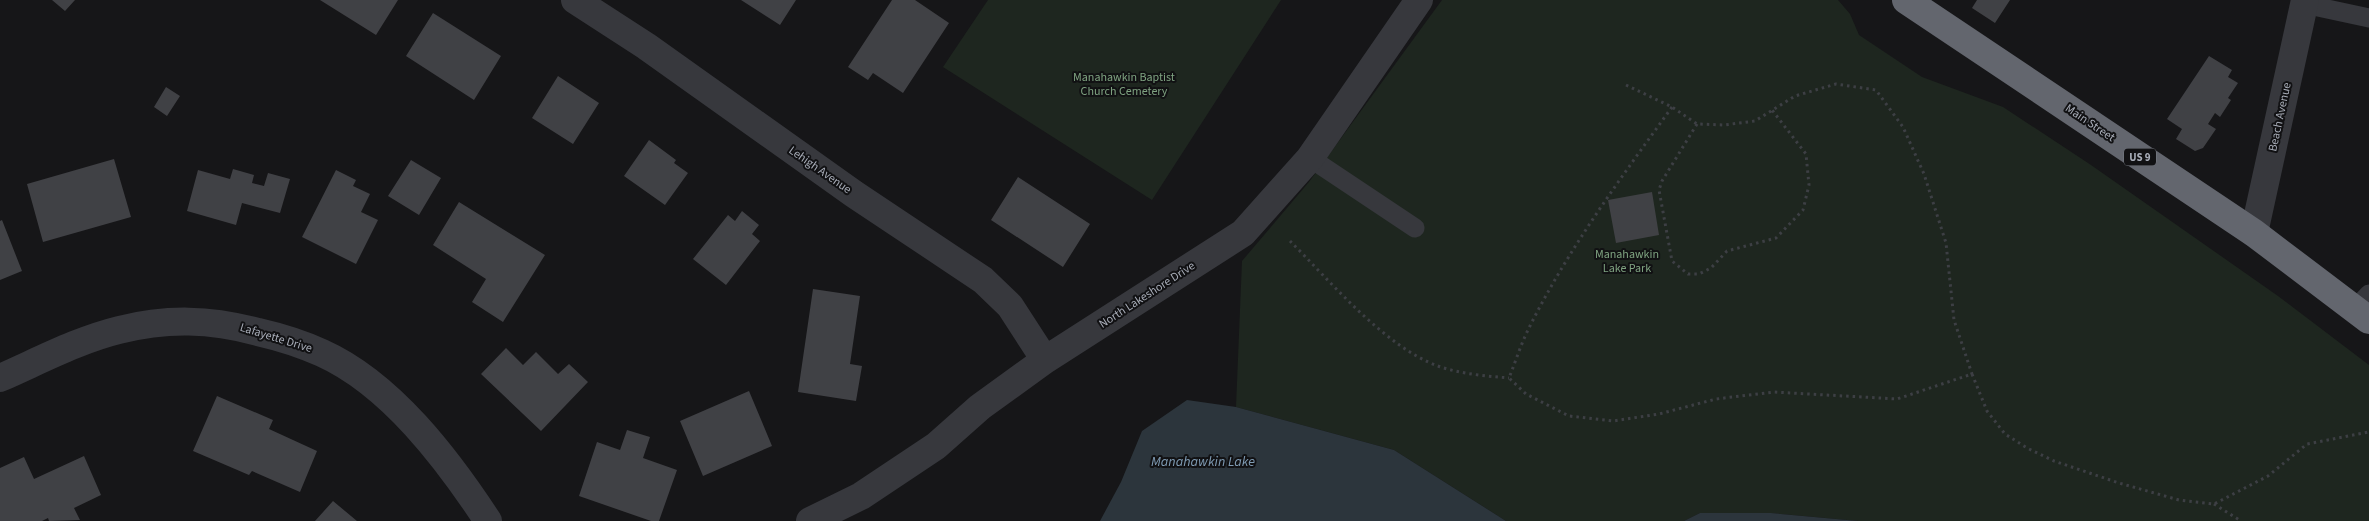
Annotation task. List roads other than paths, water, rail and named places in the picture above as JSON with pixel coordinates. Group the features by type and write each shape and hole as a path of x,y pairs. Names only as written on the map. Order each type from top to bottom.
{"highway":[{"name":"Main Street","path":"1906,0 2364,308"}],"street":[{"name":"Lehigh Avenue","path":"575,0 646,46 854,194 983,280 1010,306 1045,360"},
{"name":"North Lakeshore Drive","path":"810,521 861,496 936,446 980,407 1045,360 1243,233 1310,158 1419,0"},
{"name":"Beach Avenue","path":"2254,233 2304,2"},
{"name":"Lafayette Drive","path":"0,378 68,348 119,330 165,322 201,321 241,327 284,338 331,358 359,374 389,399 426,438 467,488 488,521"}],"lane":[{"path":"2304,2 2369,18"},
{"path":"1310,158 1415,228"}],"water":[{"name":"Manahawkin Lake","path":"1187,400 1236,407 1394,450 1506,521 1100,521 1121,482 1142,431"},
{"path":"1700,513 1771,513 1858,521 1684,521"}],"park label":[{"name":"Manahawkin Baptist Church Cemetery","path":"1124,84"},
{"name":"Manahawkin Lake Park","path":"1627,261"}]}
